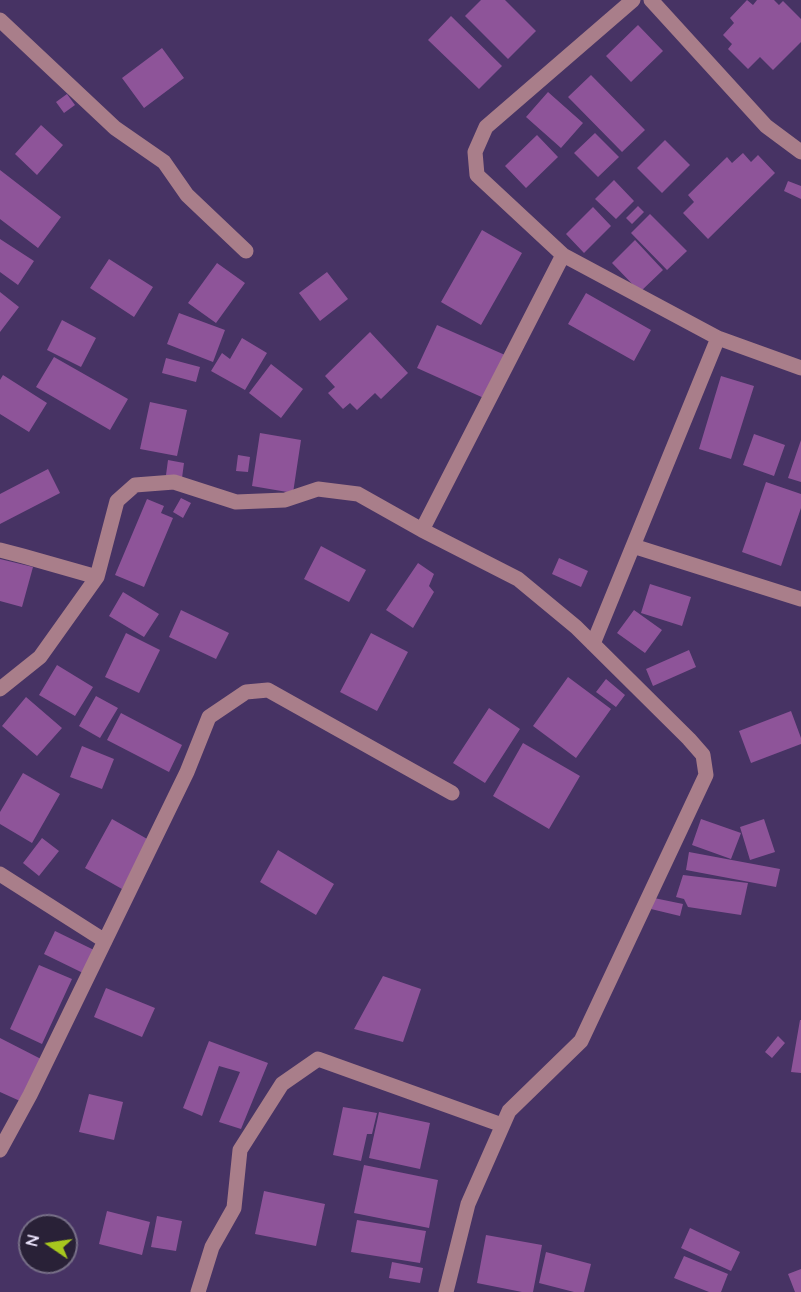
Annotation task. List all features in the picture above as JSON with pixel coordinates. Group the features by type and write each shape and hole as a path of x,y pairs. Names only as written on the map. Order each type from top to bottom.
{"street":[{"path":"633,0 486,127 475,152 477,175 563,255 718,338 801,368"},
{"path":"651,0 766,126 801,152"},
{"path":"0,20 115,128 164,162 187,195 246,251"},
{"path":"422,530 563,255"},
{"path":"593,644 718,338"},
{"path":"0,688 40,657 97,577 117,501 135,485 174,482 236,502 285,500 318,489 358,494 422,530 519,579 576,627 703,755 706,775 581,1041 509,1111 502,1125 468,1204 446,1292"},
{"path":"633,546 801,599"},
{"path":"0,550 97,577"},
{"path":"0,1150 30,1095 105,942 187,772 209,717 246,692 268,690 452,794"},
{"path":"0,874 105,942"},
{"path":"198,1292 212,1247 234,1208 240,1150 282,1084 318,1059 502,1125"}],"building":[{"path":"481,0 505,0 536,31 508,59 465,16"},
{"path":"747,0 753,5 757,0 774,0 779,5 783,1 801,19 801,42 773,70 760,57 748,69 728,49 732,44 723,35 734,23 730,18"},
{"path":"451,16 502,66 479,89 428,40"},
{"path":"638,25 663,51 631,82 606,56"},
{"path":"162,48 184,78 144,108 122,78"},
{"path":"591,75 645,130 622,152 568,97"},
{"path":"548,92 583,123 561,148 526,117"},
{"path":"67,94 75,105 64,113 56,102"},
{"path":"41,125 63,145 37,175 15,154"},
{"path":"595,133 619,157 598,177 574,153"},
{"path":"537,135 558,157 526,188 505,166"},
{"path":"665,140 690,165 662,193 637,168"},
{"path":"743,153 751,162 758,155 775,173 708,239 683,213 694,202 688,195 727,157 732,163"},
{"path":"0,170 61,217 38,248 0,219"},
{"path":"614,180 634,201 616,219 595,199"},
{"path":"788,181 801,186 801,199 784,191"},
{"path":"638,206 644,212 632,224 626,218"},
{"path":"593,207 611,226 584,253 566,234"},
{"path":"650,214 687,251 667,270 631,233"},
{"path":"482,230 522,253 481,325 441,302"},
{"path":"0,239 34,261 18,285 0,272"},
{"path":"635,240 663,270 640,292 612,263"},
{"path":"109,259 153,287 134,317 90,288"},
{"path":"217,263 245,283 216,323 188,303"},
{"path":"327,272 348,299 320,321 299,293"},
{"path":"0,292 19,307 0,332"},
{"path":"586,293 651,330 634,361 568,324"},
{"path":"179,313 225,330 213,362 167,344"},
{"path":"62,320 96,338 81,367 47,350"},
{"path":"437,325 505,355 486,399 417,368"},
{"path":"370,332 408,373 381,399 375,393 357,410 350,403 343,409 328,393 335,387 325,376"},
{"path":"242,338 267,353 245,390 211,371 222,353 230,359"},
{"path":"54,357 128,399 110,430 36,387"},
{"path":"166,358 200,367 196,382 162,373"},
{"path":"271,364 303,389 281,418 249,393"},
{"path":"3,375 47,403 29,432 0,414 0,380"},
{"path":"721,376 754,386 731,459 699,449"},
{"path":"150,402 187,410 177,456 140,449"},
{"path":"260,433 301,440 293,493 252,486"},
{"path":"754,434 785,445 774,476 743,465"},
{"path":"801,440 801,482 788,478"},
{"path":"238,455 250,457 248,472 236,471"},
{"path":"168,460 184,463 182,478 166,475"},
{"path":"48,469 60,493 0,524 0,494"},
{"path":"766,482 801,494 801,508 781,566 742,552"},
{"path":"181,498 191,503 183,518 173,512"},
{"path":"147,499 164,506 161,513 173,518 144,587 115,575"},
{"path":"321,546 366,570 349,602 304,579"},
{"path":"559,558 588,571 581,587 552,574"},
{"path":"0,559 33,567 22,607 0,601"},
{"path":"418,563 434,574 429,586 434,592 413,628 386,610"},
{"path":"650,584 691,597 682,626 641,613"},
{"path":"123,592 159,614 144,637 109,616"},
{"path":"181,610 229,633 216,659 169,637"},
{"path":"634,610 662,630 645,653 617,633"},
{"path":"126,633 160,650 139,693 105,677"},
{"path":"371,633 408,652 377,711 340,692"},
{"path":"689,650 696,667 653,686 646,669"},
{"path":"57,665 93,687 75,716 39,695"},
{"path":"568,677 611,709 576,758 533,726"},
{"path":"606,679 625,695 616,707 596,692"},
{"path":"96,696 118,708 100,738 79,726"},
{"path":"26,697 62,728 37,756 2,726"},
{"path":"489,708 520,729 485,783 453,763"},
{"path":"791,711 801,744 751,763 739,731"},
{"path":"121,713 182,745 169,772 107,740"},
{"path":"523,743 580,776 549,829 493,796"},
{"path":"82,746 114,759 102,789 70,777"},
{"path":"23,773 60,794 32,843 0,824 0,812"},
{"path":"112,819 149,840 122,889 85,868"},
{"path":"701,819 741,833 731,859 692,845"},
{"path":"764,819 775,852 750,860 740,827"},
{"path":"42,838 59,851 39,876 23,863"},
{"path":"278,850 334,884 316,915 260,882"},
{"path":"689,852 780,869 776,887 686,870"},
{"path":"683,875 748,883 741,915 688,907 684,899 676,897"},
{"path":"654,898 683,904 680,916 651,909"},
{"path":"55,931 94,950 83,973 44,954"},
{"path":"39,965 72,979 42,1044 10,1029"},
{"path":"383,976 421,989 403,1042 354,1029"},
{"path":"106,988 155,1008 142,1037 94,1017"},
{"path":"801,1020 801,1073 791,1072"},
{"path":"778,1036 785,1043 772,1058 765,1052"},
{"path":"0,1038 41,1059 20,1101 0,1092"},
{"path":"209,1041 268,1063 241,1129 219,1122 240,1072 219,1066 202,1116 183,1108"},
{"path":"89,1094 123,1102 114,1140 79,1132"},
{"path":"343,1107 377,1113 372,1134 367,1134 361,1161 333,1155"},
{"path":"379,1112 430,1123 420,1169 369,1158"},
{"path":"364,1165 438,1180 429,1228 354,1213"},
{"path":"264,1191 325,1204 316,1246 255,1234"},
{"path":"107,1211 150,1222 142,1255 99,1244"},
{"path":"157,1216 182,1221 176,1251 151,1247"},
{"path":"357,1220 426,1231 420,1263 351,1252"},
{"path":"690,1228 740,1252 731,1271 681,1248"},
{"path":"486,1235 542,1245 533,1292 477,1283"},
{"path":"546,1252 591,1264 584,1292 574,1292 539,1283"},
{"path":"684,1256 728,1274 721,1292 709,1292 674,1278"},
{"path":"392,1262 423,1268 420,1283 389,1278"},
{"path":"801,1269 801,1292 795,1292 788,1274"}]}
